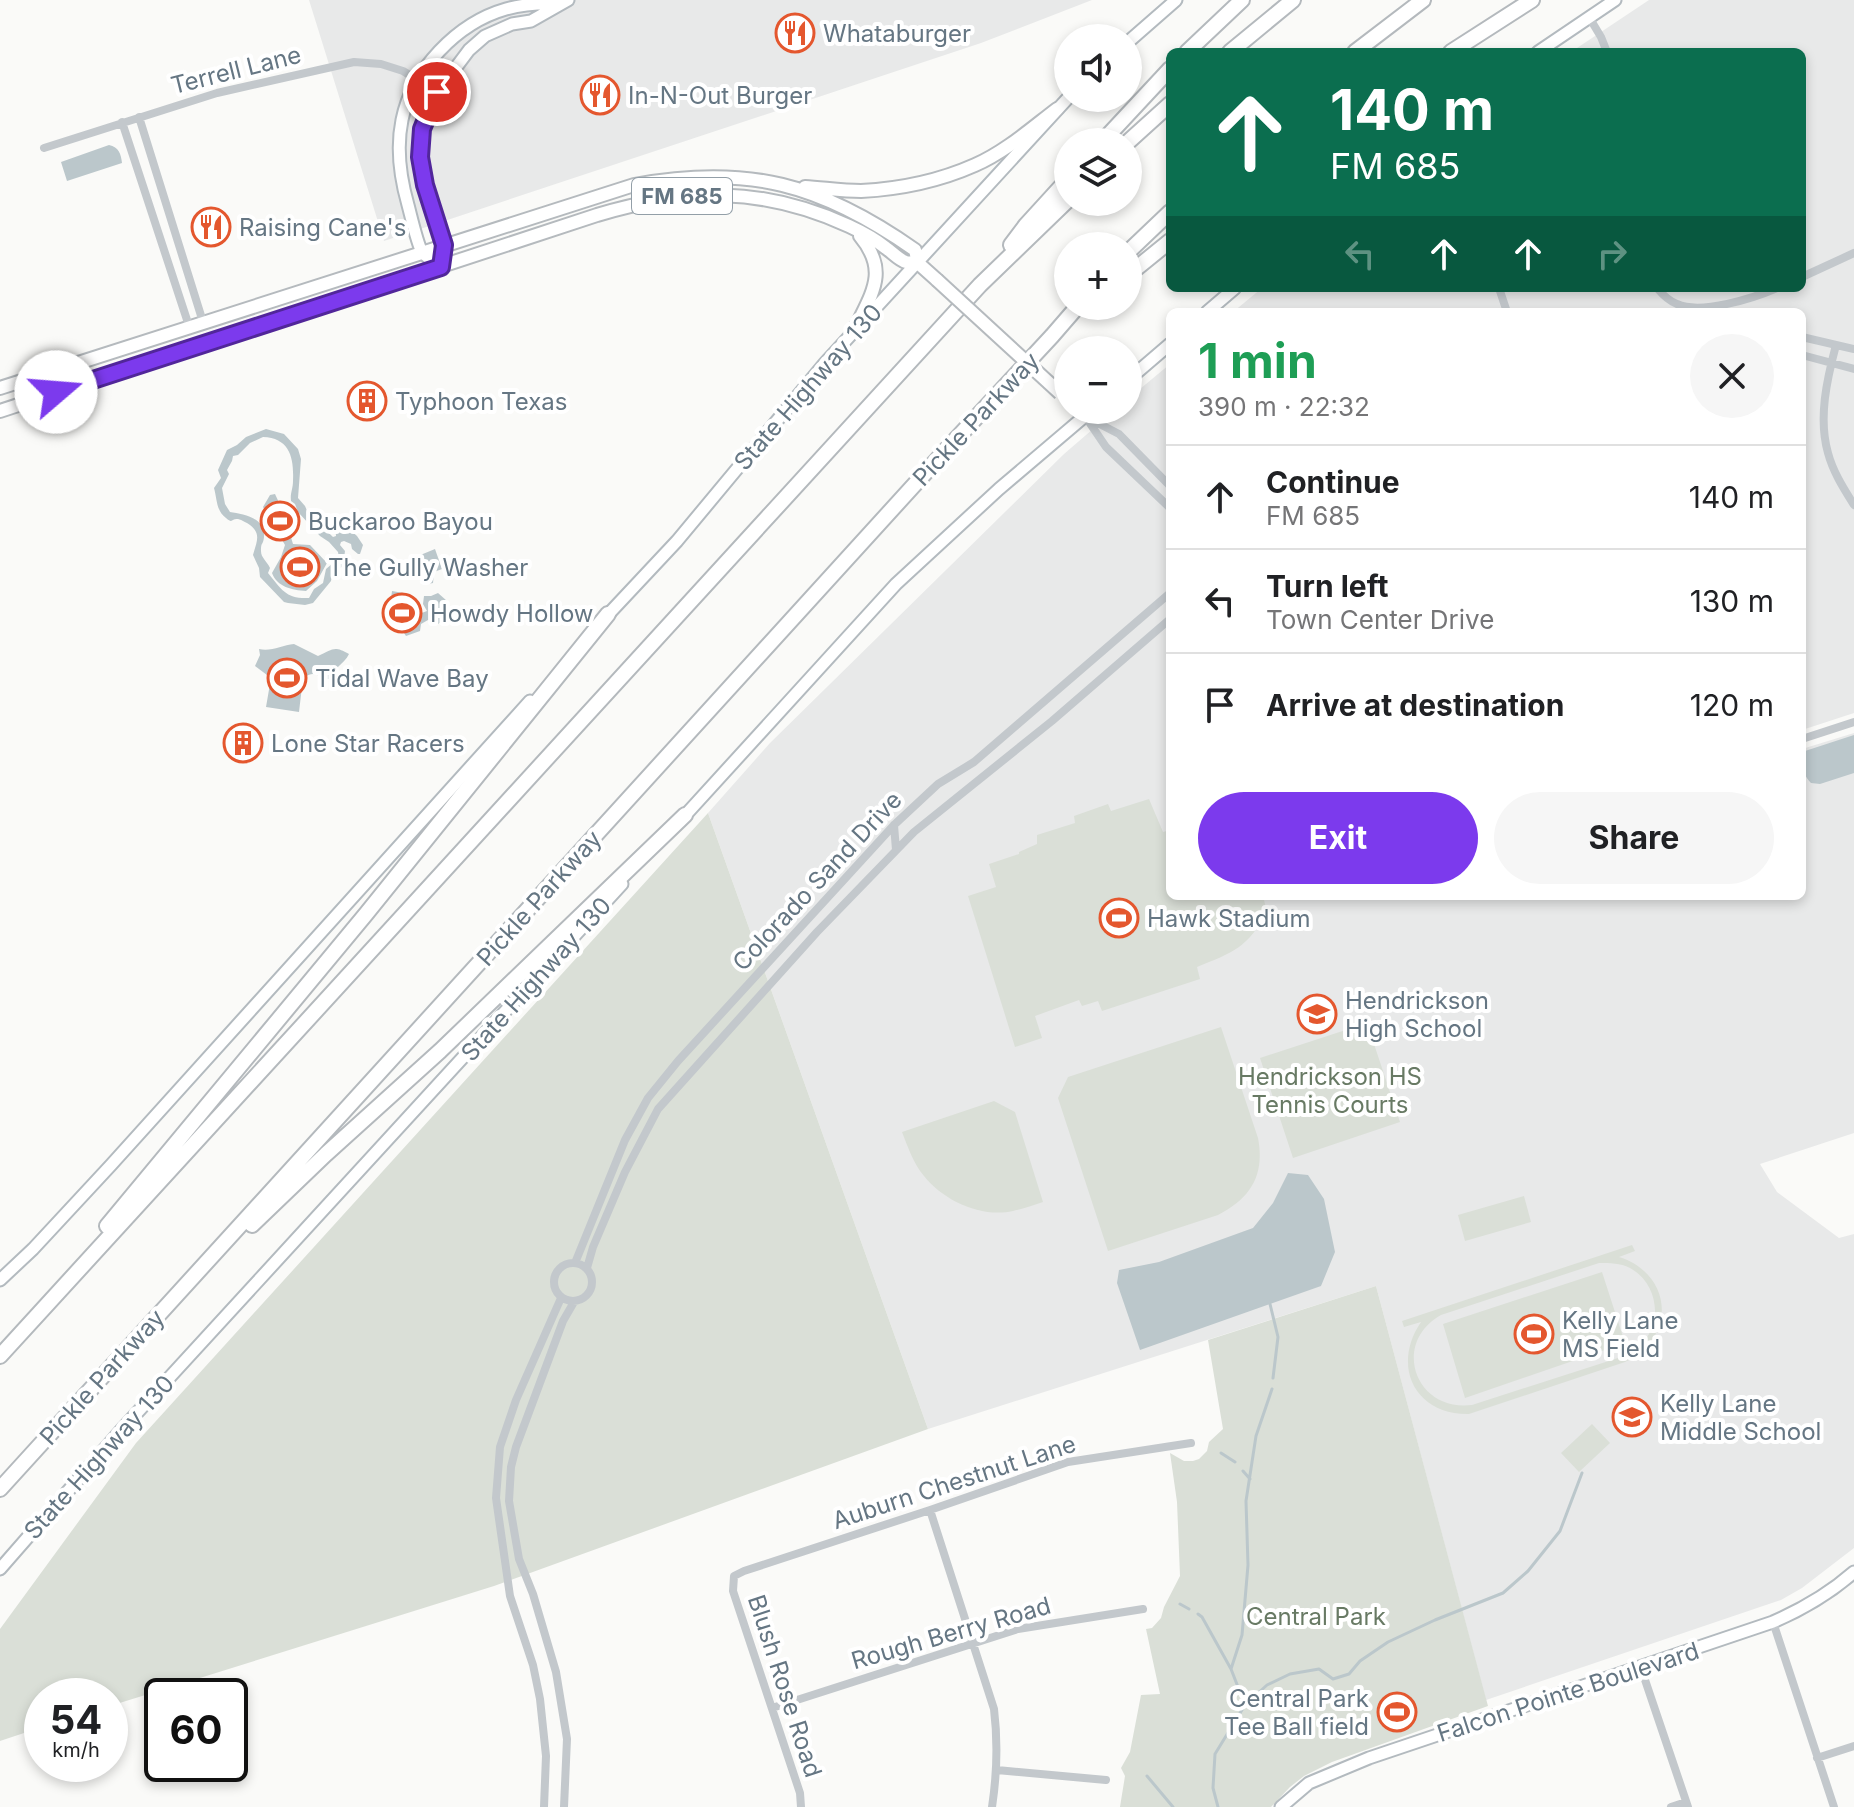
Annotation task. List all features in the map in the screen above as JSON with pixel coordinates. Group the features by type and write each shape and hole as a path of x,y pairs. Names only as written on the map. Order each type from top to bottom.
{"highway":[{"path":"1191,48 1242,0"},
{"path":"1235,48 1293,0"},
{"path":"1360,48 1423,0"},
{"path":"1457,48 1532,0"},
{"path":"1115,128 1166,73"},
{"path":"1142,129 1166,108"},
{"path":"980,285 1054,194"},
{"path":"0,1355 980,285 1054,214"},
{"path":"1142,239 1166,216"},
{"path":"1142,264 1166,244"},
{"name":"Pickle Parkway","path":"0,1489 1066,320"},
{"path":"1052,336 1073,320"},
{"path":"0,1355 366,914 608,614"},
{"path":"160,1314 685,815"}],"main road":[{"path":"1142,30 1176,0"},
{"path":"1544,48 1615,0"},
{"path":"441,267 422,252 400,168 402,118 418,80 438,53 471,25 507,8 564,2"},
{"path":"441,267 444,245 425,185 420,157 422,129 437,92 469,50 485,36 512,24 531,21 564,2"},
{"path":"507,8 512,24"},
{"name":"FM 685","path":"0,388 634,185 703,176 858,191 900,188 938,179 978,164 1054,111"},
{"name":"State Highway 130","path":"0,1280 111,1165 677,541 854,331 1054,112"},
{"path":"405,195 425,185"},
{"name":"FM 685","path":"786,185 860,214 915,250 918,263 1054,387"},
{"name":"FM 685","path":"0,411 636,203 671,197 757,197 803,208 853,227 905,262 918,263"},
{"path":"853,227 871,248 877,270 876,284 854,331"},
{"path":"1212,308 1230,292"},
{"path":"1142,368 1166,347"},
{"name":"State Highway 130","path":"0,1569 124,1427 896,584 1072,424"},
{"name":"Falcon Pointe Boulevard","path":"1281,1807 1309,1783 1369,1758 1773,1622 1828,1594 1854,1572"}],"street":[{"path":"1589,17 1605,48"},
{"name":"Terrell Lane","path":"44,148 217,93 354,62 381,64 403,71 437,92"},
{"path":"139,117 203,322"},
{"path":"122,122 189,326"},
{"path":"139,172 155,169"},
{"path":"1806,275 1854,253"},
{"path":"173,279 188,274"},
{"path":"1662,292 1679,306 1702,307 1737,302 1766,292"},
{"path":"1806,338 1854,349"},
{"path":"1836,345 1825,395 1824,429 1827,453 1854,505"},
{"path":"1806,356 1854,369"},
{"path":"1092,424 1106,447 1166,504"},
{"path":"1104,424 1119,434 1166,482"},
{"name":"Colorado Sand Drive","path":"575,1263 625,1140 648,1098 678,1061 894,825 938,784 985,753 1166,596"},
{"name":"Colorado Sand Drive","path":"587,1268 625,1172 658,1109 817,932 914,832 1042,729 1166,622"},
{"path":"1806,738 1854,722"},
{"path":"894,825 896,850"},
{"path":"564,1807 567,1739 556,1672 533,1594 519,1559 509,1501 516,1447 549,1356 574,1302 590,1292 593,1280 587,1268 575,1263 563,1265 555,1275 554,1287 561,1298 574,1302"},
{"path":"544,1807 546,1756 540,1699 533,1665 510,1596 496,1498 500,1447 516,1400 561,1298"},
{"name":"Auburn Chestnut Lane","path":"734,1576 1068,1462 1191,1443"},
{"path":"498,1466 511,1467"},
{"path":"930,1510 994,1709 997,1770 992,1807"},
{"name":"Blush Rose Road","path":"734,1576 733,1591 800,1793 801,1807"},
{"name":"Rough Berry Road","path":"772,1708 1018,1629 1143,1609"},
{"path":"1773,1622 1834,1807"},
{"path":"1641,1668 1687,1804 1671,1807"},
{"path":"1817,1758 1854,1746"},
{"path":"997,1770 1106,1780"}],"shaded area":[{"path":"309,0 1092,0 981,43 384,241"},
{"path":"1649,0 1854,0 1854,713 1806,729 1806,308 1238,308 1257,292 1806,292 1806,48 1577,48"},
{"path":"109,145 119,151 122,163 67,181 61,162"},
{"name":"Hendrickson High School","path":"1166,367 1166,900 1806,900 1806,748 1854,733 1854,1133 1760,1164 1777,1192 1839,1238 1854,1234 1854,1548 1802,1588 1781,1600 1486,1700 1376,1286 928,1429 708,813 770,743 1064,454 1099,424 1142,424 1142,387"},
{"path":"266,429 284,434 298,449 301,459 298,498 308,513 333,537 336,536 335,525 341,522 363,545 358,554 351,544 341,542 345,551 343,566 332,574 331,581 313,603 284,602 260,577 253,555 257,539 254,528 240,519 230,521 219,508 214,488 221,478 218,470 227,450 246,437","holes":["263,437 285,445 291,457 291,501 338,552 339,558 326,569 323,583 314,589 309,598 290,595 277,584 268,573 270,568 261,553 264,537 261,525 253,518 230,512 225,504 222,488 233,456 250,443"]},
{"name":"The Gully Washer","path":"275,494 288,522 286,528 293,544 310,545 327,563 317,581 306,591 281,585 272,573 285,545 263,507 270,495"},
{"path":"435,549 442,569 434,572 433,583 428,584 418,556"},
{"name":"Howdy Hollow","path":"392,591 409,594 419,614 427,611 423,604 424,596 438,593 448,604 442,608 445,612 443,620 438,624 428,620 421,624 420,631 406,636 400,627 384,618 390,607"},
{"name":"Tidal Wave Bay","path":"294,644 318,656 336,649 349,654 330,679 314,674 303,678 299,712 266,707 271,678 255,666 259,649"},
{"path":"1854,735 1854,773 1820,784 1811,783 1806,776 1806,751"},
{"path":"1288,1173 1308,1175 1324,1199 1335,1252 1321,1286 1140,1350 1117,1283 1119,1270 1159,1262 1253,1228 1273,1203"}],"green space":[{"name":"Hawk Stadium","path":"1149,799 1163,832 1166,831 1166,900 1264,900 1267,912 1246,941 1221,957 1197,967 1200,979 1102,1011 1098,1001 1082,1006 1079,1000 1035,1016 1042,1038 1015,1047 968,896 996,887 989,864 1037,844 1037,835 1075,823 1074,816 1108,804 1111,811"},
{"path":"708,813 928,1429 494,1586 200,1678 144,1678 144,1695 128,1700 128,1678 24,1678 24,1733 0,1741 0,1629 136,1443"},
{"name":"Hendrickson HS Tennis Courts","path":"1367,1023 1400,1122 1293,1158 1260,1058"},
{"path":"1221,1027 1258,1138 1259,1163 1253,1184 1239,1201 1218,1215 1108,1251 1058,1098 1068,1077"},
{"path":"994,1101 1015,1112 1043,1202 1001,1213 976,1210 953,1200 932,1185 914,1160 902,1132"},
{"path":"1524,1196 1531,1222 1465,1241 1458,1215"},
{"path":"1632,1245 1635,1251 1619,1257 1637,1265 1650,1277 1662,1307 1654,1338 1625,1362 1469,1414 1450,1412 1422,1397 1409,1371 1408,1355 1421,1322 1404,1327 1402,1321","holes":["1599,1263 1630,1268 1639,1274 1651,1291 1654,1321 1651,1331 1636,1348 1618,1358 1472,1405 1452,1404 1436,1398 1424,1387 1416,1373 1414,1358 1417,1342 1426,1327 1441,1315"]},
{"name":"Kelly Lane MS Field","path":"1602,1272 1625,1343 1465,1398 1443,1324"},
{"name":"Central Park","path":"1376,1286 1488,1706 1332,1762 1304,1776 1271,1807 1120,1807 1125,1776 1121,1768 1130,1752 1141,1695 1160,1694 1146,1629 1152,1628 1161,1618 1180,1576 1177,1502 1170,1453 1184,1461 1199,1459 1207,1451 1209,1442 1223,1429 1208,1340"},
{"path":"1592,1424 1610,1443 1579,1472 1561,1453"}],"waterway":[{"path":"1270,1304 1278,1337 1273,1378"},
{"path":"1245,1705 1231,1669 1242,1635 1248,1565 1246,1501 1256,1436 1272,1389"},
{"path":"1221,1453 1235,1462"},
{"path":"1243,1471 1250,1479"},
{"path":"1218,1807 1213,1788 1215,1754 1245,1705 1267,1685 1290,1674 1319,1669 1333,1679 1349,1674 1360,1661 1388,1642 1503,1593 1528,1571 1560,1531 1582,1473"},
{"path":"1180,1604 1189,1609"},
{"path":"1198,1614 1231,1669"},
{"path":"1147,1776 1173,1807"}],"place":[{"name":"Whataburger","path":"795,33"},
{"name":"In-N-Out Burger","path":"600,95"},
{"name":"Raising Cane's","path":"211,227"},
{"name":"Typhoon Texas","path":"367,401"},
{"name":"Buckaroo Bayou","path":"280,521"},
{"name":"The Gully Washer","path":"300,567"},
{"name":"Howdy Hollow","path":"402,613"},
{"name":"Tidal Wave Bay","path":"287,678"},
{"name":"Lone Star Racers","path":"243,743"},
{"name":"Hawk Stadium","path":"1119,918"},
{"name":"Hendrickson High School","path":"1317,1014"},
{"name":"Kelly Lane MS Field","path":"1534,1334"},
{"name":"Kelly Lane Middle School","path":"1632,1417"},
{"name":"Central Park Tee Ball field","path":"1397,1712"}],"route":[{"path":"56,392 441,267 444,245 425,185 420,157 422,129 437,92"}]}
